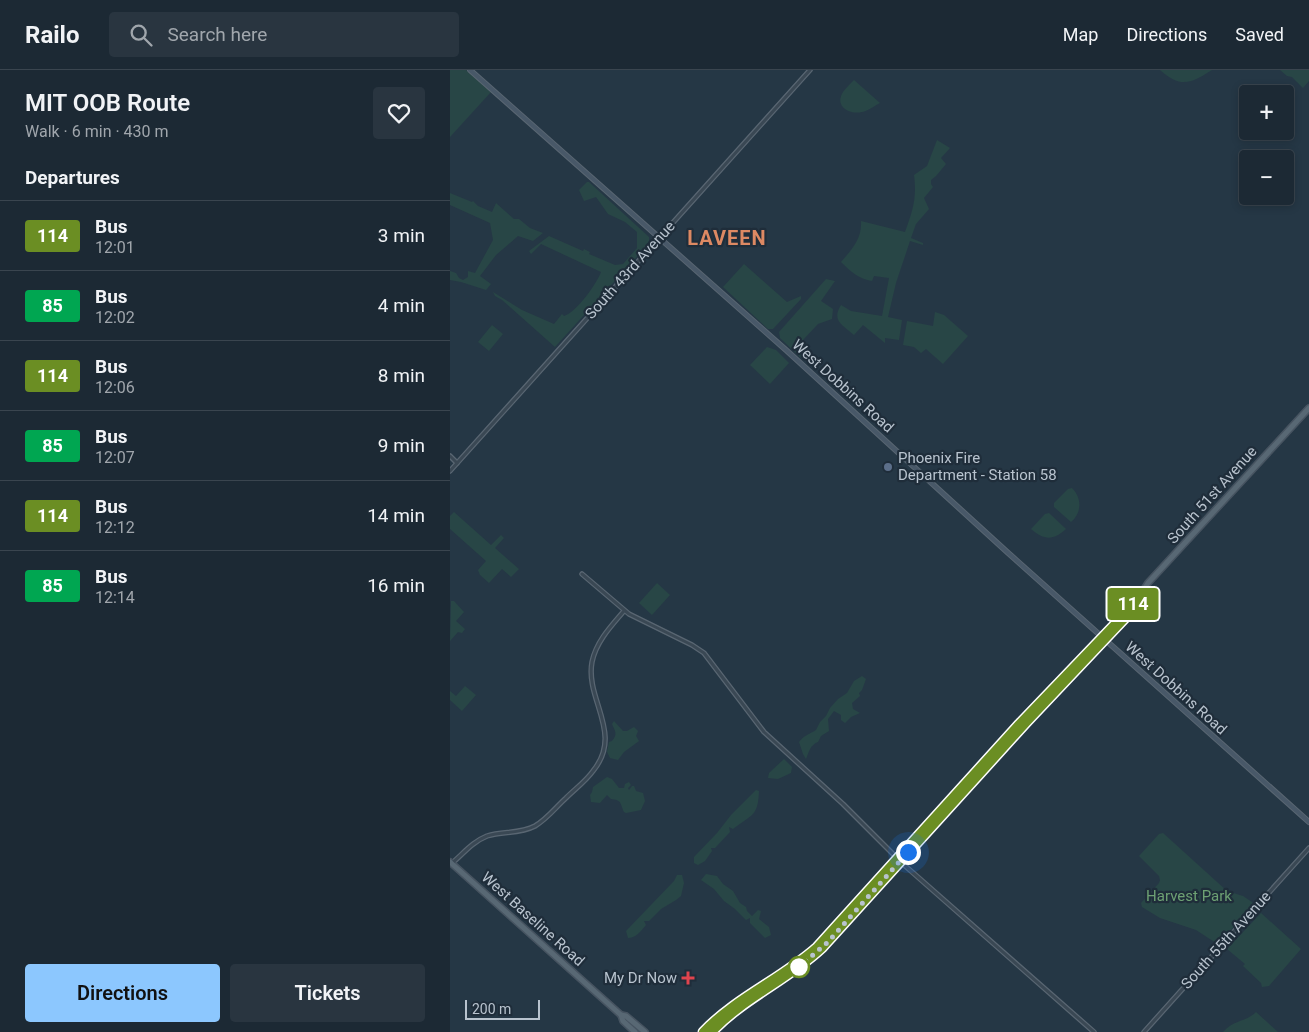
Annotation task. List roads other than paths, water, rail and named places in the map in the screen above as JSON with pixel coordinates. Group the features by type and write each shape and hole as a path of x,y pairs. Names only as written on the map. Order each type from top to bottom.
{"main road":[{"name":"West Dobbins Road","path":"470,70 786,350 1309,822"},
{"name":"South 51st Avenue","path":"712,1032 739,1008 797,969 814,955 1019,724 1131,612 1148,583 1309,408"},
{"name":"South 51st Avenue","path":"703,1032 737,1002 806,956 827,936 1060,688 1104,638"},
{"path":"1060,688 1072,669"},
{"name":"West Baseline Road","path":"451,863 621,1015 626,1016 645,1032"},
{"name":"West Baseline Road","path":"621,1015 623,1021 635,1032"}],"street":[{"name":"South 43rd Avenue","path":"450,471 810,70"},
{"path":"450,456 457,463"},
{"path":"582,574 624,611 692,645 704,653 761,729 843,804 899,859 1094,1032"},
{"path":"451,863 475,842 486,837 516,832 535,826 588,777 596,766 604,749 606,739 602,715 593,686 592,662 601,641 624,611"},
{"name":"South 55th Avenue","path":"1144,1032 1309,848"}],"place":[{"name":"Phoenix Fire Department - Station 58","path":"888,467"},
{"name":"My Dr Now","path":"688,978"}],"district":[{"name":"LAVEEN","path":"727,238"}],"park label":[{"name":"Harvest Park","path":"1189,896"}]}
